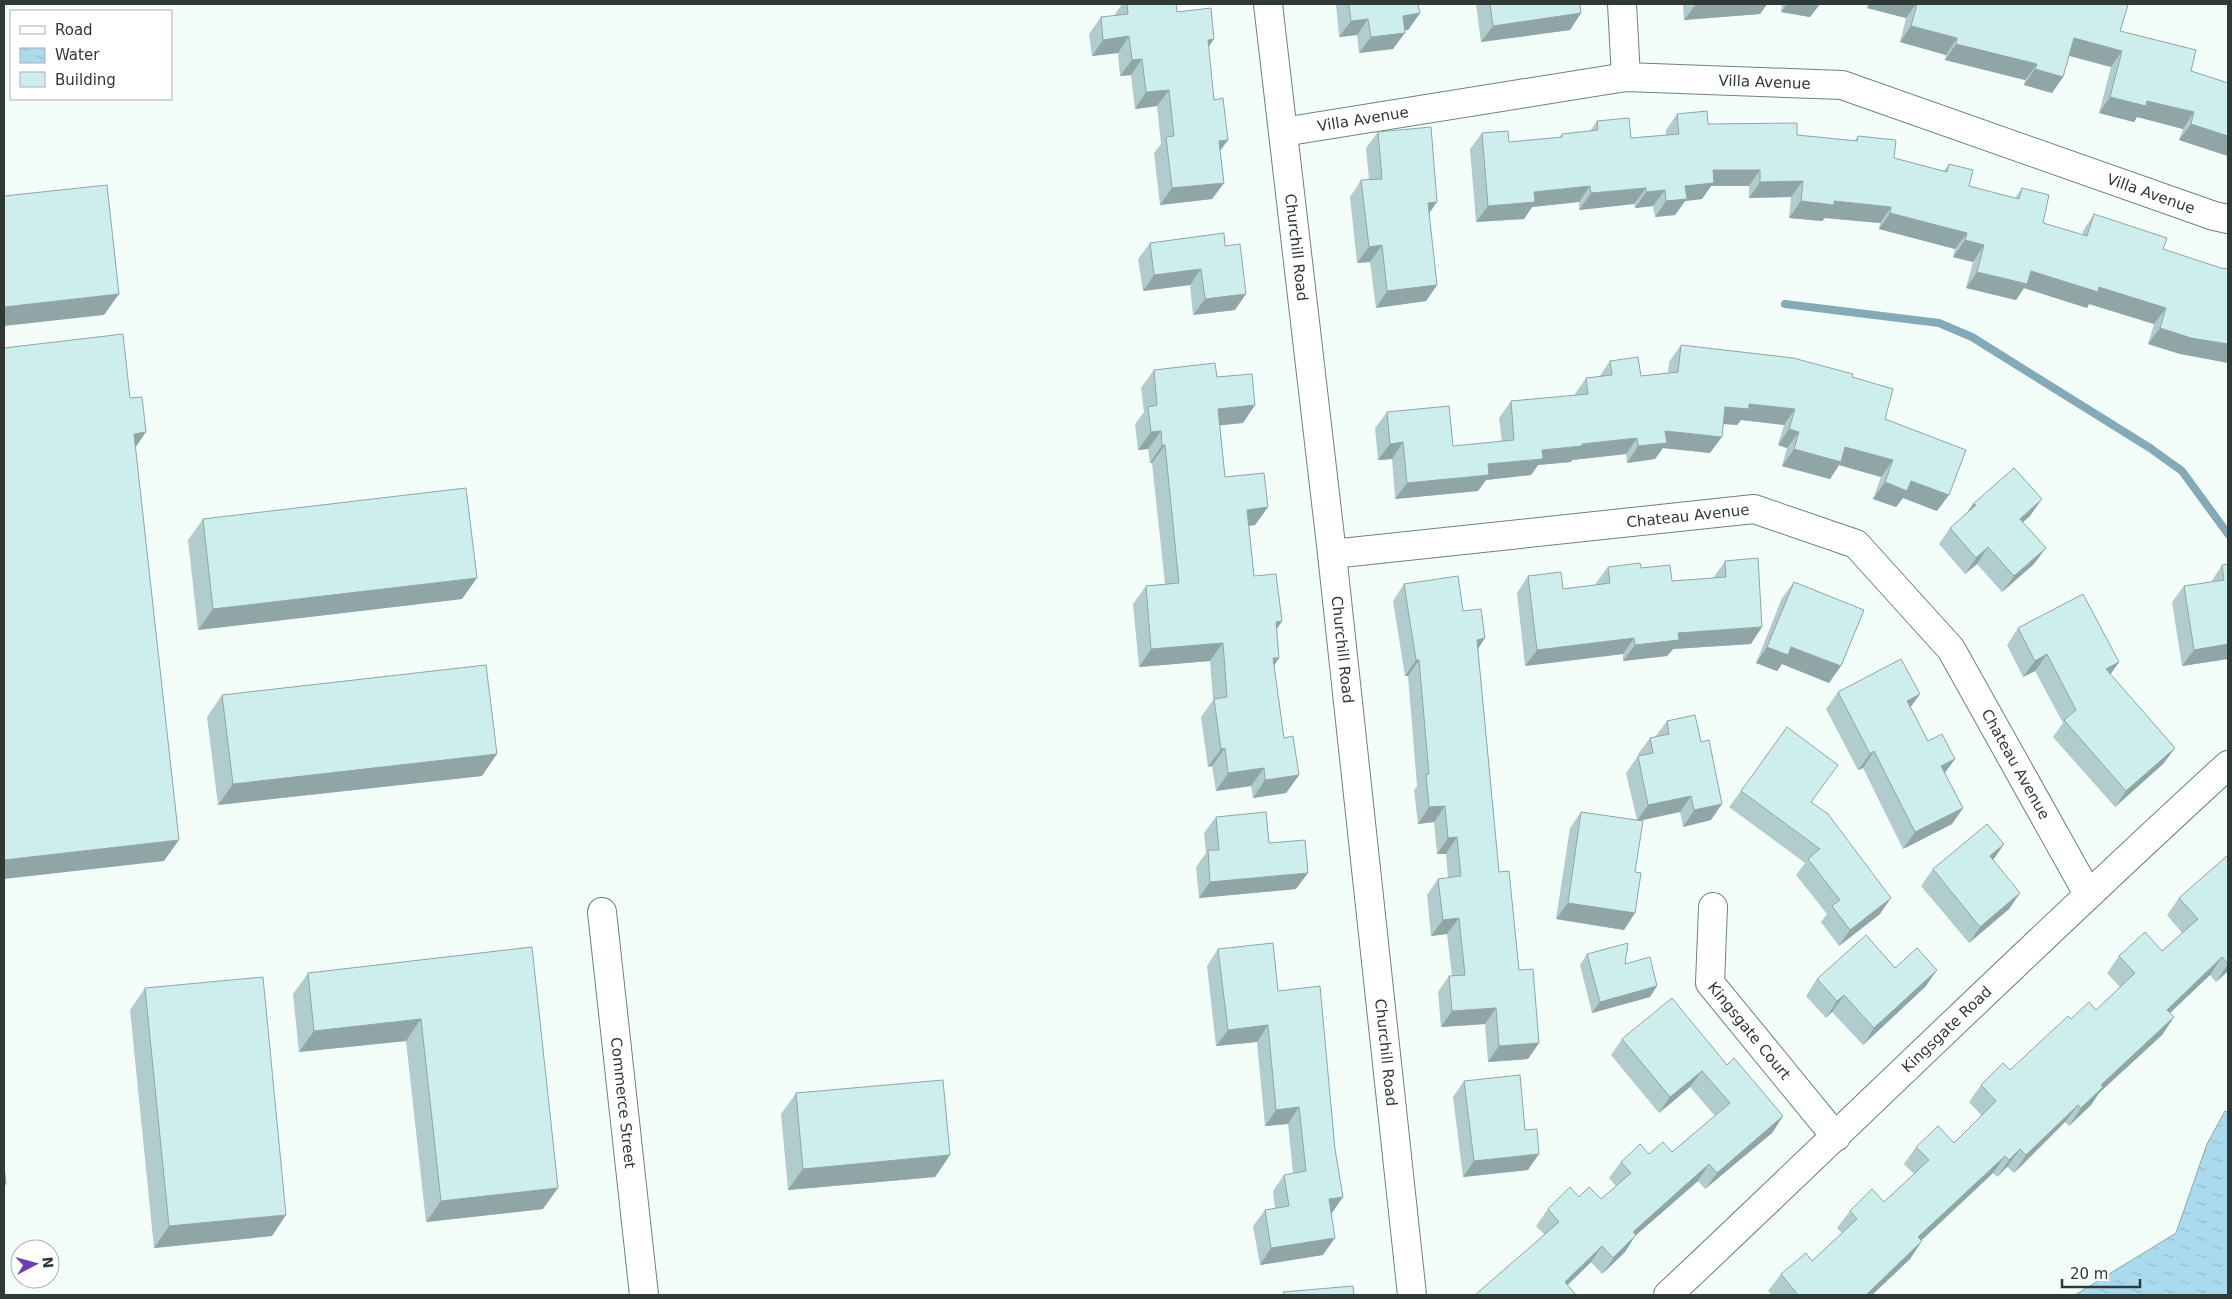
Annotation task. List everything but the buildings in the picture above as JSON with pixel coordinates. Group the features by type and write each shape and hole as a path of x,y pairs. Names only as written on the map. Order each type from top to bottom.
{"street":[{"name":"Churchill Road","path":"1268,4 1332,554 1412,1295"},
{"path":"1622,4 1626,77"},
{"name":"Villa Avenue","path":"1283,132 1626,77 1842,85 2214,216 2228,219"},
{"name":"Chateau Avenue","path":"1332,554 1754,508 1856,544 1951,649 2088,894"},
{"name":"Kingsgate Road","path":"1668,1295 1836,1137 2088,894 2228,765"},
{"name":"Kingsgate Court","path":"1713,907 1710,983 1836,1137"},
{"name":"Commerce Street","path":"602,912 644,1295"}],"water":[{"path":"2225,1111 2228,1112 2228,1295 2075,1295 2176,1233 2207,1144"}],"waterway":[{"path":"1785,304 1939,323 1972,337 2150,448 2182,471 2228,534"}]}
